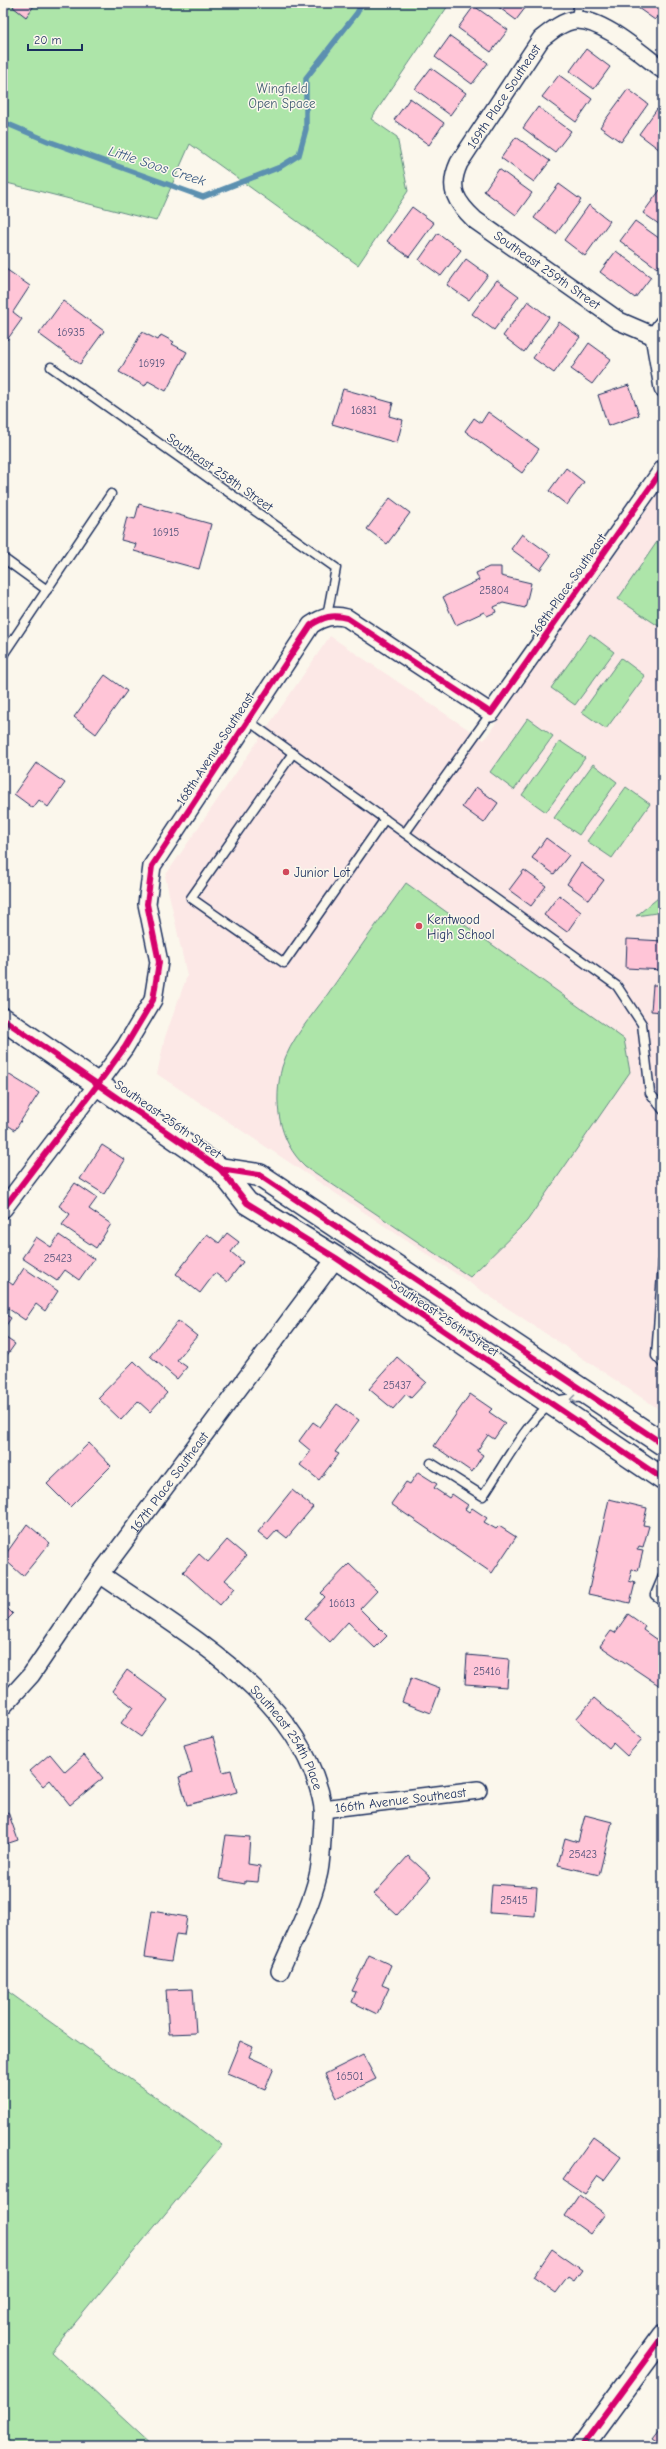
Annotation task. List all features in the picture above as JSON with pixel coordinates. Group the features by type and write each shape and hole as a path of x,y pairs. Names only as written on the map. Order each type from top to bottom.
{"main road":[{"name":"Southeast 256th Street","path":"3,1019 220,1169 248,1203 336,1258 663,1479"},
{"name":"Southeast 256th Street","path":"220,1169 259,1175 663,1444"},
{"path":"582,2446 663,2336"}],"street":[{"path":"575,20 592,23 610,32 663,70"},
{"name":"169th Place Southeast","path":"453,189 454,172 459,163 541,39 555,28 575,20"},
{"name":"Southeast 259th Street","path":"453,189 460,206 475,220 619,321 659,330"},
{"path":"659,330 663,388"},
{"name":"168th Place Southeast","path":"491,713 663,469"},
{"path":"327,616 337,615 347,618 491,713"},
{"name":"168th Avenue Southeast","path":"98,1084 125,1047 153,1000 159,962 147,904 152,866 311,625 327,616"},
{"path":"3,1209 98,1084"},
{"name":"167th Place Southeast","path":"3,1706 31,1675 100,1574 336,1258"},
{"name":"Southeast 254th Place","path":"100,1574 230,1665 280,1715 308,1757 317,1780 323,1809 318,1875 310,1901 280,1971"},
{"name":"166th Avenue Southeast","path":"323,1809 478,1790"}],"lane":[{"path":"575,20 579,3"},
{"name":"Southeast 258th Street","path":"51,367 336,568 327,616"},
{"path":"3,655 111,494"},
{"path":"3,558 47,590"},
{"path":"405,833 491,713"},
{"path":"247,720 617,986 642,1024 650,1093 663,1110"},
{"path":"293,753 191,898 284,963 385,819"},
{"path":"663,1261 656,1356 663,1364"},
{"path":"431,1463 483,1496 530,1426 552,1404 580,1398 595,1399"},
{"path":"663,1576 655,1595 663,1600"}],"shaded area":[{"name":"Kentwood High School","path":"663,487 663,1412 157,1074 165,1037 187,976 165,876 330,636 484,740"}],"green space":[{"name":"Wingfield Open Space","path":"3,3 450,3 371,119 397,137 408,191 358,265 190,144 156,221 3,182"},
{"path":"663,533 663,629 618,599"},
{"path":"590,634 614,652 575,705 551,688"},
{"path":"621,658 645,676 606,729 582,712"},
{"path":"528,718 553,736 514,790 490,772"},
{"path":"560,741 585,758 546,812 522,795"},
{"path":"593,764 617,782 579,835 554,818"},
{"path":"626,787 650,804 612,858 587,841"},
{"path":"406,883 624,1039 630,1072 527,1221 470,1277 305,1166 289,1145 283,1133 280,1120 278,1107 279,1080 282,1067 290,1047"},
{"path":"663,894 663,912 636,916"},
{"path":"3,1988 222,2145 51,2352 153,2446 3,2446"}],"building":[{"path":"16,3 36,3 26,17 13,7"},
{"path":"493,3 529,3 516,20"},
{"path":"642,3 663,3 663,11 655,20 638,8"},
{"path":"474,6 508,30 491,52 458,28"},
{"path":"450,36 488,63 472,84 435,57"},
{"path":"586,49 610,67 594,89 570,71"},
{"path":"431,68 466,93 450,115 415,89"},
{"path":"559,75 592,99 576,122 542,97"},
{"path":"628,89 648,104 621,142 600,127"},
{"path":"410,98 444,123 429,145 394,120"},
{"path":"538,107 571,131 555,152 523,128"},
{"path":"657,109 663,113 663,146 660,150 639,134"},
{"path":"516,137 550,161 534,182 501,158"},
{"path":"499,169 532,193 516,215 484,191"},
{"path":"559,184 581,200 556,234 534,218"},
{"path":"660,190 663,193 663,227 643,213"},
{"path":"589,205 610,221 585,256 564,240"},
{"path":"412,207 434,223 409,257 387,241"},
{"path":"635,221 663,241 663,260 657,268 620,241"},
{"path":"438,233 461,250 441,276 419,260"},
{"path":"616,251 651,277 635,298 600,272"},
{"path":"466,259 488,275 469,300 447,285"},
{"path":"3,267 30,286 13,312 22,319 7,340 3,337"},
{"path":"497,280 519,296 494,330 472,314"},
{"path":"63,301 104,331 80,364 39,334"},
{"path":"528,301 549,317 524,352 503,336"},
{"path":"559,322 580,337 554,373 533,358"},
{"path":"142,332 158,340 161,335 174,342 172,344 187,352 166,391 148,381 145,386 119,372"},
{"path":"589,343 611,359 592,384 571,369"},
{"path":"629,385 639,415 608,426 598,395"},
{"path":"343,389 393,403 389,416 403,420 397,443 332,424"},
{"path":"488,412 539,449 522,473 465,431 474,418 481,423"},
{"path":"566,468 584,482 567,505 549,491"},
{"path":"390,498 410,513 387,544 367,529"},
{"path":"139,504 211,524 199,569 134,551 136,544 121,540 127,517 135,519"},
{"path":"522,534 551,555 540,570 511,549"},
{"path":"489,567 501,567 501,576 531,583 525,608 503,603 494,607 496,612 487,616 484,612 456,625 443,597 479,580 476,573"},
{"path":"105,675 127,691 96,734 74,717"},
{"path":"36,763 65,783 48,807 39,800 33,808 14,794"},
{"path":"476,787 498,803 484,823 462,807"},
{"path":"546,838 569,855 554,874 532,858"},
{"path":"581,863 604,880 589,900 567,884"},
{"path":"524,870 546,886 531,906 509,890"},
{"path":"559,895 581,912 567,932 544,915"},
{"path":"627,939 663,941 663,970 626,968"},
{"path":"653,985 663,985 663,1012 651,1011"},
{"path":"3,1071 39,1093 15,1130 3,1122"},
{"path":"102,1145 125,1160 104,1194 80,1179"},
{"path":"75,1183 97,1198 89,1209 111,1224 96,1248 62,1225 70,1214 59,1206"},
{"path":"227,1233 239,1242 231,1252 243,1262 227,1282 215,1273 200,1293 176,1274 207,1234 219,1243"},
{"path":"59,1235 94,1259 79,1280 65,1270 57,1281 22,1258 36,1237 51,1247"},
{"path":"24,1268 58,1291 45,1311 36,1304 25,1320 3,1305 3,1282 5,1279 13,1285"},
{"path":"3,1313 11,1318 3,1330"},
{"path":"178,1321 197,1336 177,1360 187,1367 177,1379 150,1356"},
{"path":"3,1336 15,1344 3,1361"},
{"path":"397,1357 426,1382 411,1398 406,1394 393,1409 369,1389"},
{"path":"134,1361 167,1393 150,1412 138,1401 121,1420 98,1398"},
{"path":"470,1394 492,1409 489,1412 505,1423 494,1439 488,1435 477,1451 483,1455 472,1472 434,1446"},
{"path":"337,1404 359,1420 335,1452 339,1454 319,1480 300,1465 311,1451 299,1441 313,1422 320,1427"},
{"path":"89,1443 111,1466 70,1507 47,1484"},
{"path":"418,1472 437,1484 434,1488 449,1498 452,1494 468,1505 465,1509 469,1512 472,1508 487,1518 484,1522 496,1529 499,1526 516,1537 492,1573 391,1504 406,1482 410,1484"},
{"path":"292,1490 313,1507 287,1538 277,1530 268,1540 258,1532"},
{"path":"609,1499 647,1508 643,1525 649,1526 643,1547 639,1546 637,1550 643,1551 638,1571 632,1570 629,1581 635,1583 630,1603 588,1594"},
{"path":"27,1524 50,1543 23,1576 3,1558"},
{"path":"227,1540 246,1556 225,1580 235,1588 220,1605 183,1572 199,1554 208,1562"},
{"path":"349,1564 377,1591 360,1609 387,1636 375,1648 348,1622 330,1642 305,1618 325,1597 321,1593"},
{"path":"3,1604 13,1614 3,1624"},
{"path":"628,1614 645,1626 643,1630 657,1640 660,1636 663,1639 663,1688 600,1646 611,1631 615,1633"},
{"path":"467,1655 509,1659 507,1687 465,1684"},
{"path":"127,1670 168,1700 141,1737 121,1723 133,1707 112,1691"},
{"path":"411,1678 440,1689 431,1713 402,1702"},
{"path":"594,1698 642,1739 627,1756 613,1743 609,1748 576,1719"},
{"path":"213,1737 223,1772 231,1770 237,1792 187,1805 179,1777 192,1773 184,1745"},
{"path":"50,1754 65,1772 84,1755 103,1778 70,1805 50,1780 43,1786 30,1771"},
{"path":"8,1812 18,1840 3,1845 3,1814"},
{"path":"585,1815 612,1822 599,1875 558,1865 565,1838 578,1842"},
{"path":"226,1835 250,1837 248,1864 260,1866 258,1882 245,1881 245,1884 219,1879"},
{"path":"408,1856 431,1877 397,1915 374,1894"},
{"path":"492,1884 537,1887 535,1916 490,1913"},
{"path":"152,1911 187,1917 184,1935 176,1934 171,1961 145,1957"},
{"path":"369,1955 391,1965 382,1985 389,1988 377,2014 352,2002 356,1992 352,1991"},
{"path":"193,1989 196,2033 169,2034 166,1990"},
{"path":"240,2041 253,2047 249,2057 274,2068 265,2089 227,2073"},
{"path":"363,2055 376,2079 337,2098 325,2074"},
{"path":"593,2137 621,2157 604,2180 598,2176 585,2194 563,2179"},
{"path":"579,2195 605,2214 590,2234 565,2216"},
{"path":"552,2249 582,2270 574,2281 568,2277 556,2293 533,2277"},
{"path":"663,2424 663,2444 653,2437"}],"waterway":[{"name":"Little Soos Creek","path":"3,122 48,141 203,197 280,167 299,155 306,129 306,78 357,13 362,3"}],"cycle path":[{"path":"3,1209 125,1047 153,1000 159,962 147,904 152,866 311,625 328,617 337,616 347,618 491,713 663,469"},
{"path":"3,1019 220,1169 247,1203 336,1258 663,1479"},
{"path":"220,1169 259,1175 663,1444"},
{"path":"582,2446 663,2336"}],"place":[{"name":"Junior Lot","path":"286,872"},
{"name":"Kentwood High School","path":"419,926"}]}
